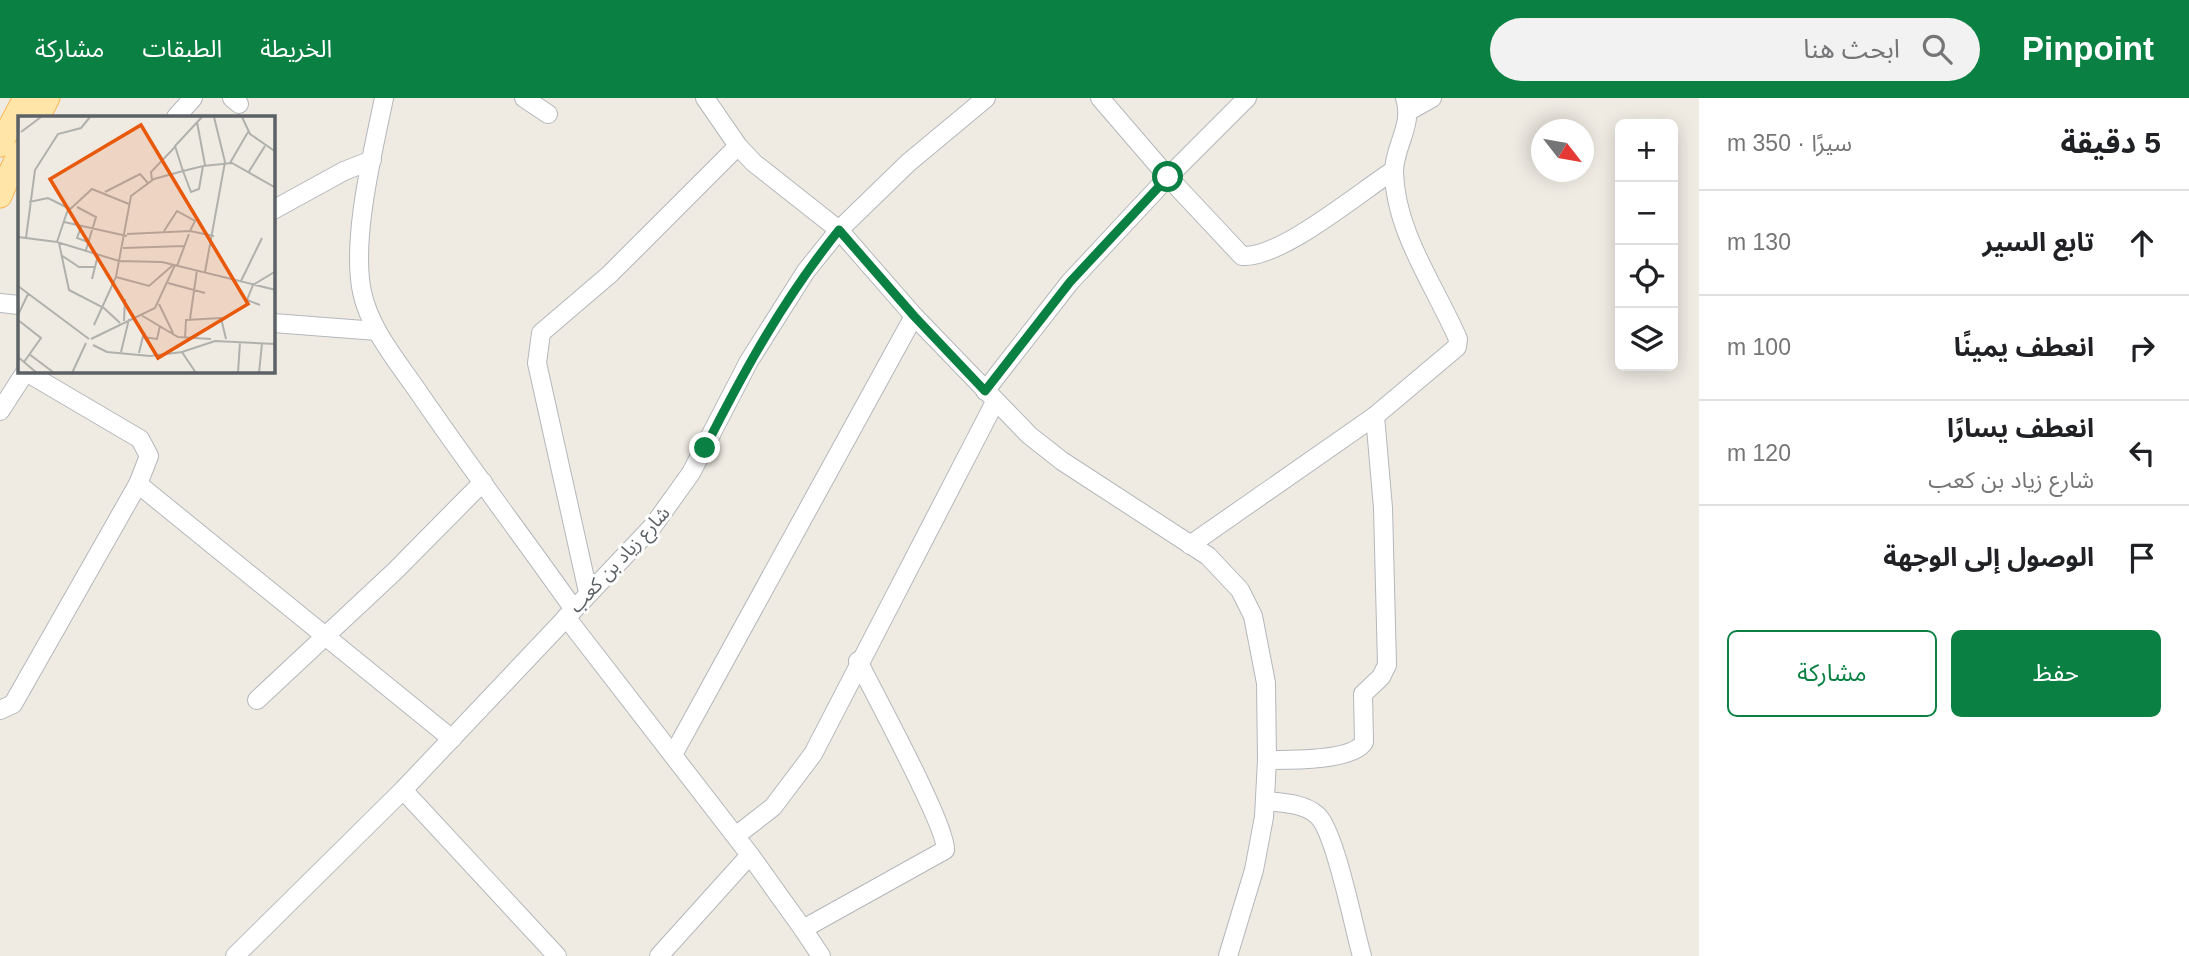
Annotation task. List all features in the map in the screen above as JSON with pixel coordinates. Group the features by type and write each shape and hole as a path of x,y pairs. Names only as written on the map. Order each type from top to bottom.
{"main road":[{"path":"0,145 25,98"},
{"path":"39,116 48,98"},
{"path":"0,196 18,155"}],"street":[{"path":"177,116 193,98"},
{"path":"384,98 372,160 360,271 367,310 377,331 570,612 737,835 821,956"},
{"path":"524,98 548,114"},
{"path":"705,98 738,146 783,188 839,230 914,316 990,396 1062,461 1190,545 1226,572 1241,590 1253,616 1266,683 1267,761 1265,801 1254,870 1228,956"},
{"path":"1100,98 1168,177 1242,256 1255,257 1280,247 1394,170"},
{"path":"1190,545 1375,416 1424,373 1454,352 1458,343 1412,242 1394,170 1407,104 1432,98"},
{"name":"شارع زياد بن كعب","path":"234,956 403,790 587,592 625,556 674,499 691,473 761,341 806,271 839,230 973,102"},
{"path":"737,835 773,807 813,754 990,396 1070,282 1237,102"},
{"path":"587,592 537,363 541,333 610,274 738,146"},
{"path":"275,209 344,171 372,160"},
{"path":"0,303 18,305"},
{"path":"674,753 914,316"},
{"path":"275,323 377,331"},
{"path":"0,411 25,373"},
{"path":"0,710 13,704 138,484 149,456 140,439 28,373"},
{"path":"1267,761 1311,760 1359,749 1364,742 1363,694 1381,677 1387,665 1383,508 1375,416"},
{"path":"257,700 483,482"},
{"path":"138,484 452,739"},
{"path":"803,929 946,848 932,811 858,662"},
{"path":"403,790 557,956"},
{"path":"1265,801 1305,807 1320,817 1330,838 1362,956"},
{"path":"659,956 750,855"}],"route":[{"path":"705,448 766,332 806,271 839,230 914,316 985,391 1070,282 1168,177"}]}
